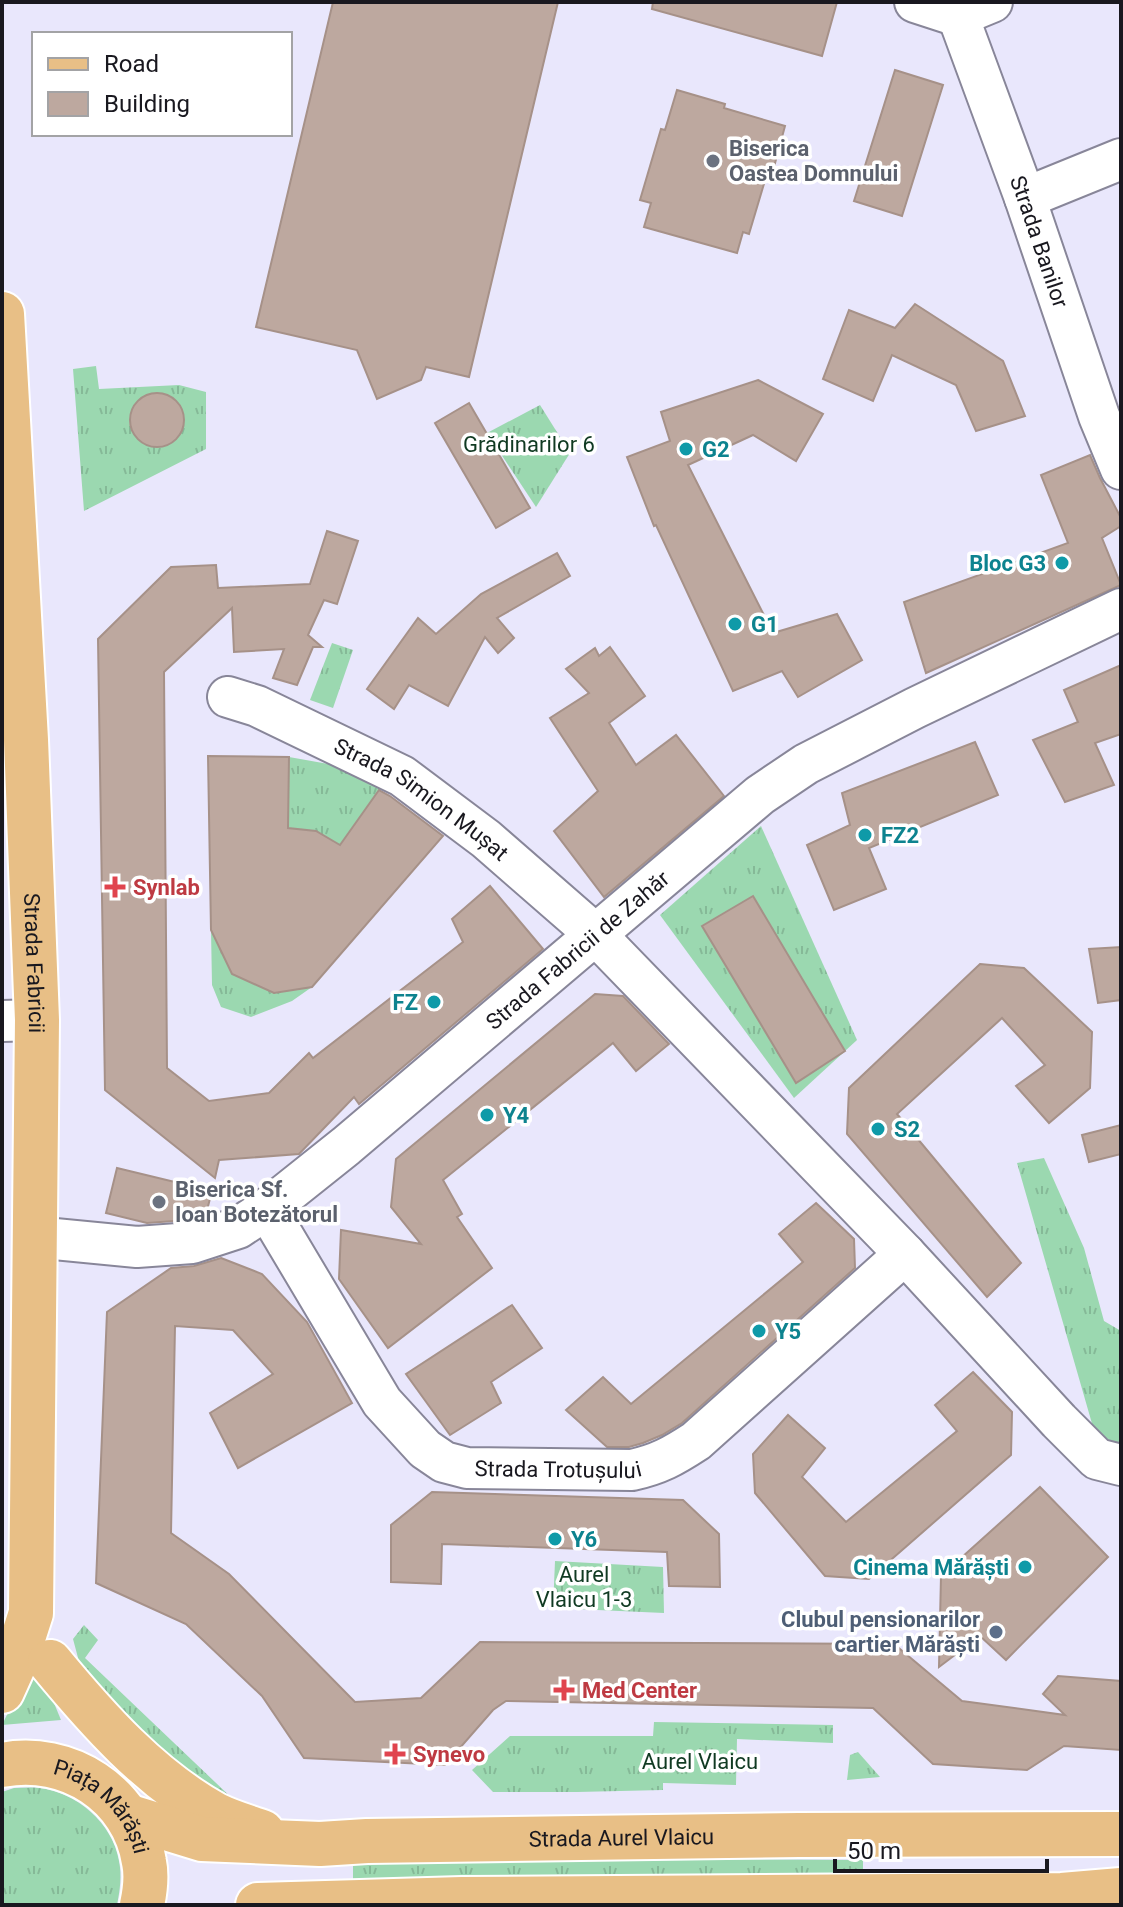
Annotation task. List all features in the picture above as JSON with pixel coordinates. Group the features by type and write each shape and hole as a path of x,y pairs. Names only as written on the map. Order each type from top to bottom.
{"main road":[{"name":"Strada Fabricii","path":"2,314 27,755 20,1020 34,1237 27,1644 2,1691"},
{"name":"Strada Fabricii","path":"27,1644 62,1691 123,1811"},
{"path":"27,1644 140,1759 177,1789 217,1815 290,1843"},
{"name":"Piața Mărăști","path":"2,1765 46,1763 74,1771 99,1785 123,1811 138,1838 144,1862 142,1905"},
{"name":"Strada Aurel Vlaicu","path":"123,1811 202,1839 290,1843 799,1835 1121,1834"},
{"path":"258,1905 462,1899 1062,1895 1121,1890"}],"street":[{"path":"915,2 975,9"},
{"name":"Strada Banilor","path":"975,9 1025,198 1099,416 1121,469"},
{"path":"1025,198 1121,159"},
{"name":"Strada Fabricii de Zahăr","path":"34,1237 137,1247 192,1243 238,1228 267,1209 358,1136 760,795 806,764 1121,609"},
{"name":"Strada Simion Mușat","path":"228,697 257,706 402,776 486,839 595,934"},
{"path":"595,934 905,1254 1087,1450 1097,1459 1121,1465"},
{"name":"Strada Trotușului","path":"267,1209 382,1402 425,1449 444,1462 467,1468 632,1470 672,1457 696,1441 905,1254"}],"green space":[{"path":"96,366 99,389 179,385 206,392 206,449 84,511 73,369"},
{"name":"Grădinarilor 6","path":"540,405 570,453 536,507 487,433"},
{"path":"332,643 353,650 333,708 310,700"},
{"path":"289,757 334,765 384,784 340,845 316,831 288,828"},
{"path":"761,826 857,1040 794,1098 660,915"},
{"path":"211,930 233,974 274,993 312,987 292,1001 251,1017 221,1007 212,985"},
{"path":"1044,1158 1084,1248 1104,1321 1121,1331 1121,1442 1111,1442 1093,1427 1017,1163"},
{"name":"Aurel Vlaicu 1-3","path":"555,1561 663,1567 664,1613 553,1608"},
{"path":"84,1625 98,1640 85,1658 237,1803 185,1778 81,1669 73,1639"},
{"path":"35,1657 61,1720 2,1725"},
{"name":"Aurel Vlaicu","path":"654,1722 833,1725 833,1743 737,1739 736,1785 663,1783 663,1790 493,1792 472,1770 510,1736 653,1736"},
{"path":"858,1752 880,1777 847,1780 850,1755"},
{"path":"14,1788 39,1788 66,1796 101,1822 119,1861 117,1905 2,1905 2,1792"},
{"path":"353,1857 863,1860 863,1880 353,1879"}],"building":[{"path":"333,2 558,2 469,377 426,367 421,380 377,399 357,350 256,327"},
{"path":"653,2 837,2 822,56 652,9"},
{"path":"895,70 943,85 902,216 854,201"},
{"name":"Biserica Oastea Domnului","path":"677,90 785,126 771,178 766,177 749,234 743,232 737,253 644,227 651,203 640,200 661,129 665,130"},
{"path":"915,304 1003,361 1025,416 976,431 956,385 892,355 873,401 823,379 849,310 895,328"},
{"path":"758,380 823,414 796,461 753,435 688,465 773,633 837,614 862,660 798,697 782,671 733,691 654,526 627,457 670,441 661,412"},
{"path":"157,393 176,401 184,420 176,439 157,447 138,439 130,420 138,401"},
{"path":"469,403 530,508 496,528 435,423"},
{"name":"Bloc G3","path":"1090,455 1121,518 1121,526 1102,538 1121,585 926,673 904,602 1068,543 1041,475"},
{"path":"327,531 358,541 337,604 324,600 308,635 322,647 313,647 297,685 273,678 284,649 234,652 232,608 164,672 167,1068 209,1101 269,1093 309,1053 313,1058 463,942 452,919 490,886 543,949 359,1104 354,1097 299,1154 219,1160 215,1178 105,1090 98,639 171,567 216,565 218,588 310,584"},
{"path":"557,553 570,576 497,618 514,638 498,653 485,637 448,706 409,685 394,709 367,689 418,618 436,634 481,594"},
{"path":"610,647 645,696 609,723 636,765 676,735 724,796 604,897 554,831 598,791 550,718 589,693 566,669 595,648 599,656"},
{"path":"1121,665 1121,734 1095,743 1114,785 1065,802 1033,740 1078,722 1064,690"},
{"name":"FZ2","path":"975,742 998,795 869,848 886,889 834,910 807,845 850,825 842,793"},
{"path":"208,756 289,757 288,828 316,831 340,845 379,790 443,836 312,987 274,993 232,974 211,930"},
{"path":"753,896 845,1051 796,1083 702,926"},
{"path":"1121,947 1121,1000 1098,1003 1089,949"},
{"name":"S2","path":"980,964 1024,968 1092,1032 1090,1088 1049,1123 1016,1086 1045,1065 1002,1018 897,1114 1021,1263 987,1297 847,1134 849,1088"},
{"name":"Y4","path":"595,994 623,996 669,1044 636,1071 613,1043 443,1180 462,1214 457,1217 492,1268 388,1348 339,1279 341,1230 421,1244 391,1207 396,1159"},
{"path":"1121,1125 1121,1154 1089,1162 1082,1135"},
{"name":"Biserica Sf. Ioan Botezătorul","path":"117,1168 212,1191 206,1214 188,1220 147,1223 106,1213"},
{"name":"Y5","path":"816,1203 854,1239 855,1268 682,1423 643,1443 629,1447 607,1447 566,1410 603,1377 631,1404 803,1262 779,1234"},
{"path":"221,1258 262,1274 307,1322 352,1403 238,1468 210,1413 273,1374 233,1330 175,1326 171,1533 229,1574 355,1702 421,1698 480,1642 894,1644 962,1701 1065,1715 1043,1694 1058,1676 1121,1681 1121,1750 1064,1746 1027,1770 933,1764 873,1708 506,1701 493,1710 445,1765 304,1758 262,1696 186,1624 96,1583 107,1312 171,1268 194,1266"},
{"path":"512,1305 542,1348 491,1382 501,1403 450,1435 406,1374"},
{"path":"973,1372 1012,1412 1011,1455 869,1579 825,1576 755,1493 753,1454 788,1415 825,1448 802,1477 846,1522 957,1431 935,1405"},
{"name":"Cinema Mărăști","path":"1040,1487 1108,1557 1006,1660 980,1636 939,1667 941,1576"},
{"name":"Y6","path":"432,1492 683,1500 719,1534 720,1587 669,1586 667,1552 442,1544 441,1584 391,1582 391,1525"}],"place":[{"name":"Biserica Oastea Domnului","path":"713,161"},
{"name":"G2","path":"686,449"},
{"name":"Bloc G3","path":"1062,563"},
{"name":"G1","path":"735,624"},
{"name":"FZ2","path":"865,835"},
{"name":"Synlab","path":"115,887"},
{"name":"FZ","path":"434,1002"},
{"name":"Y4","path":"487,1115"},
{"name":"S2","path":"878,1129"},
{"name":"Biserica Sf. Ioan Botezătorul","path":"159,1202"},
{"name":"Y5","path":"759,1331"},
{"name":"Y6","path":"555,1539"},
{"name":"Cinema Mărăști","path":"1025,1567"},
{"name":"Clubul pensionarilor cartier Mărăști","path":"996,1632"},
{"name":"Med Center","path":"564,1690"},
{"name":"Synevo","path":"395,1754"}]}
